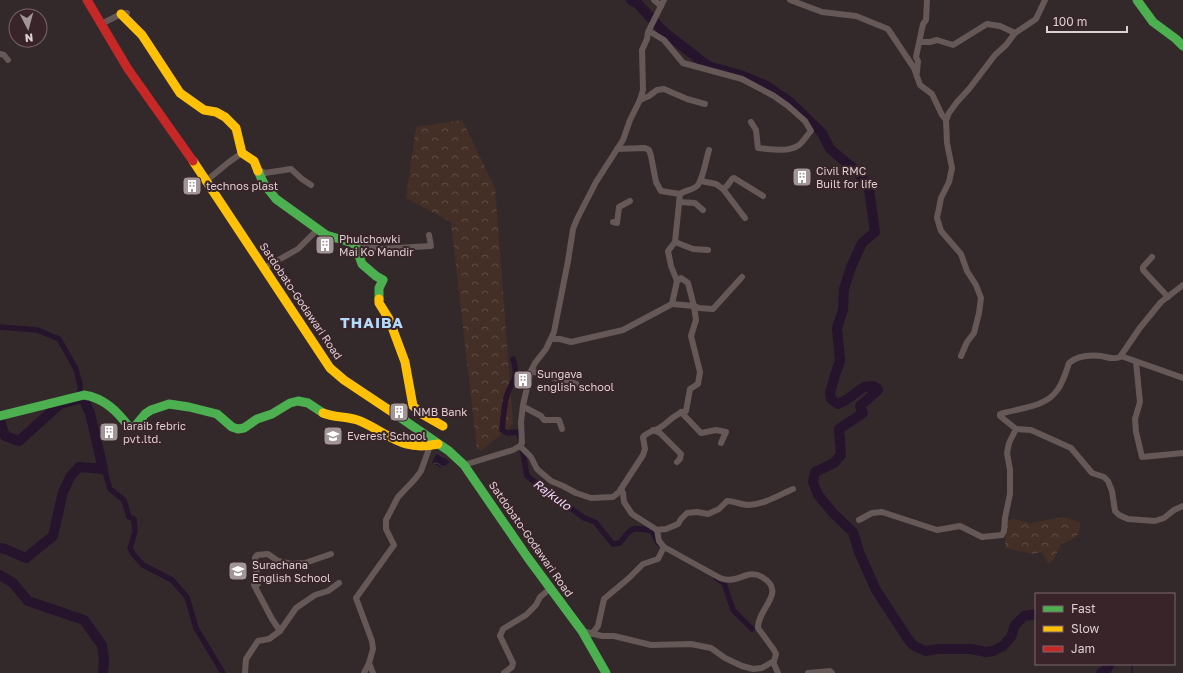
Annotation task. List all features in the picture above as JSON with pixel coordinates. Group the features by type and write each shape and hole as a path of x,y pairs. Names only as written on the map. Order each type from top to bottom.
{"street":[{"name":"Satdobato-Godawari Road","path":"87,0 128,69 232,219 325,361 333,371 434,445 456,456 464,465 528,558 586,632 606,673"},
{"path":"464,465 513,450 522,443 521,422 531,371 552,339 568,262 573,229 596,182 623,140 643,90 642,50 650,28 662,3 654,0"},
{"path":"790,0 822,12 856,16 888,30 917,73 920,85 932,94 946,120"},
{"path":"917,73 918,62 916,57 923,24 926,20 926,0"},
{"path":"960,356 966,342 974,334 980,313 981,298 976,285 967,271 961,254 941,231 937,218 941,198 949,182 952,168 947,143 946,120 957,102 995,55 1006,45 1015,33 1036,19 1045,0"},
{"path":"1137,0 1153,22 1183,46"},
{"path":"100,24 124,14 142,35 180,92 204,110 216,112 225,116 236,128 242,153 254,161 264,184 276,199 317,230 333,238 353,243 362,264 383,280 379,288 379,303 389,319 405,362 413,406 422,414 443,426"},
{"path":"920,42 937,40 953,46 987,24 1000,26 1015,33"},
{"path":"650,28 664,40 683,63 742,79 758,89 774,96 788,106 805,121 811,131 799,145 790,148 782,150 758,148 756,130 751,122"},
{"path":"0,54 4,54 8,60"},
{"path":"640,100 657,90 664,89 687,99 705,104"},
{"path":"617,149 645,148 649,150 656,182 661,191 680,194 686,190 696,187 701,181 709,150"},
{"path":"206,181 242,153"},
{"path":"258,169 265,173 291,170 311,185"},
{"path":"723,189 734,178 763,196"},
{"path":"701,181 716,184 723,189 745,218"},
{"path":"672,304 678,281 670,266 668,250 675,242 680,194"},
{"path":"613,222 617,223 619,207 630,201"},
{"path":"679,202 695,203 703,210"},
{"path":"264,268 298,249 317,230"},
{"path":"356,247 370,246 380,249 431,246 429,235"},
{"path":"675,242 693,249 708,250"},
{"path":"1152,257 1143,267 1143,270 1168,297"},
{"path":"552,339 560,339 571,342 623,330 672,304 713,309 742,277"},
{"path":"520,446 531,457 537,469 551,481 576,494 591,498 614,497 621,490 643,455 645,448 643,437 647,433 660,428 681,412 686,411 690,389 698,384 700,372 691,336 696,320 694,306 688,283 680,278 678,281"},
{"path":"1183,285 1161,302 1139,329 1121,356 1115,359 1090,356 1073,360 1053,395 1040,404 1000,414 1000,416 1016,429 1031,430 1071,448 1092,473 1104,477 1108,481 1112,491 1115,511 1119,515 1128,519 1155,521 1164,518 1174,510 1183,506"},
{"path":"1121,356 1183,378"},
{"path":"1136,362 1140,402 1135,419 1136,432 1142,457 1183,453"},
{"path":"531,371 576,384"},
{"path":"1,416 84,395 96,397 108,404 120,414 129,427 136,425 145,414 156,407 173,404 214,412 220,415 231,427 238,429 244,428 256,420 293,402 301,401 326,414 345,417 360,422 394,441 412,446 434,445 421,471 398,497 386,520 386,530 394,545 356,598 372,641 373,649 364,673"},
{"path":"524,407 541,416 544,420 559,420 562,429"},
{"path":"681,412 702,433 716,430 726,432 722,443"},
{"path":"858,520 872,514 882,512 937,530 960,526 982,537 1002,535 1010,494 1010,470 1007,453 1009,443 1016,429"},
{"path":"653,430 660,433 681,454 680,459 677,462"},
{"path":"621,490 623,493 624,502 632,514 657,530 666,529 678,524 687,513 697,512 708,514 719,509 727,501 744,504 761,504 793,489"},
{"path":"586,632 602,636 614,636 639,641 651,645 691,644 711,648 725,658 742,666 753,669 762,668 772,663 776,654 758,628 762,613 771,600 772,588 770,582 755,574 750,574 737,580 725,580 703,569 689,559 664,547 659,541 657,530"},
{"path":"586,632 596,630 604,599 643,564 658,559 664,547"},
{"path":"280,631 254,585 258,584 255,558 257,555 268,554 278,561 292,564 305,563 331,554"},
{"path":"245,673 246,660 258,641 269,639 280,631 296,608 315,595 328,591 339,583"},
{"path":"504,673 512,667 513,663 500,636 501,632 503,629 532,611 540,597 551,588"},
{"path":"369,663 373,673"},
{"path":"772,663 774,664 778,673"},
{"path":"808,673 830,671 832,673"}],"green space":[{"path":"462,120 495,188 513,424 482,450 477,449 451,222 406,198 416,127"},
{"path":"1063,517 1080,522 1079,531 1076,537 1061,544 1054,559 1049,564 1042,552 1033,554 1005,548 1006,520 1015,519 1030,523"}],"water":[{"path":"437,452 450,462 442,468 432,463"}],"waterway":[{"path":"631,0 638,4 664,32 708,66 740,75 765,85 790,102 822,133 830,149 858,172 869,189 875,232 862,243 851,267 844,289 843,310 837,328 840,361 830,393 831,399 838,404 864,387 873,386 878,390 860,406 863,413 839,429 841,455 834,463 815,472 813,482 818,495 833,513 853,532 859,552 876,590 908,639 914,646 926,651 938,649 971,649 986,652 993,651 1003,646 1011,637 1015,625 1024,616 1035,614"},
{"path":"0,327 37,330 59,339 76,369 80,391"},
{"name":"Rajkulo","path":"513,359 516,371 514,380 506,398 502,430 507,433 519,432 520,437"},
{"path":"0,421 5,436 19,441 60,404 83,398 90,413 103,469 79,467 70,477 63,492 53,536 26,558 0,548"},
{"path":"82,401 89,416 110,489 124,500 129,517 134,519 135,532 130,548 133,554 143,565 172,580 187,597 196,628 223,673"},
{"name":"Rajkulo","path":"522,447 527,476 584,518 595,522 613,544 620,543 627,533 633,529 652,531 658,543"},
{"path":"0,575 13,583 28,601 84,620 102,645 104,660 103,673"},
{"name":"Rajkulo","path":"716,578 724,583 733,610 752,629"},
{"path":"1101,673 1107,669 1109,665"},
{"path":"1132,665 1132,673"}],"traffic: fast":[{"path":"1137,0 1153,22 1183,46"},
{"path":"258,171 264,184 276,199 326,235 353,243 362,264 383,280 379,288 379,299"},
{"path":"0,416 84,395 98,399 110,406 129,427 136,425 145,414 151,410 169,404 217,414 232,427 238,429 244,428 257,419 272,414 290,403 298,401 308,403 323,413"},
{"path":"398,416 449,451 464,465 528,558 582,631 606,673"}],"traffic: slow":[{"path":"121,14 142,35 180,93 204,110 216,112 225,117 236,128 242,153 254,161 258,171"},
{"path":"193,161 330,368 344,380 398,416"},
{"path":"379,299 379,303 389,319 405,362 413,406 422,414 443,426"},
{"path":"323,413 360,421 405,444 414,446 438,444"}],"traffic: jam":[{"path":"87,0 128,69 193,161"}],"place":[{"name":"Civil RMC Built for life","path":"802,177"},
{"name":"technos plast","path":"192,186"},
{"name":"Phulchowki Mai Ko Mandir","path":"325,245"},
{"name":"Sungava english school","path":"523,380"},
{"name":"NMB Bank","path":"399,412"},
{"name":"laraib febric pvt.ltd.","path":"109,432"},
{"name":"Everest School","path":"333,436"},
{"name":"Surachana English School","path":"238,571"}],"district":[{"name":"THAIBA","path":"372,323"}]}
